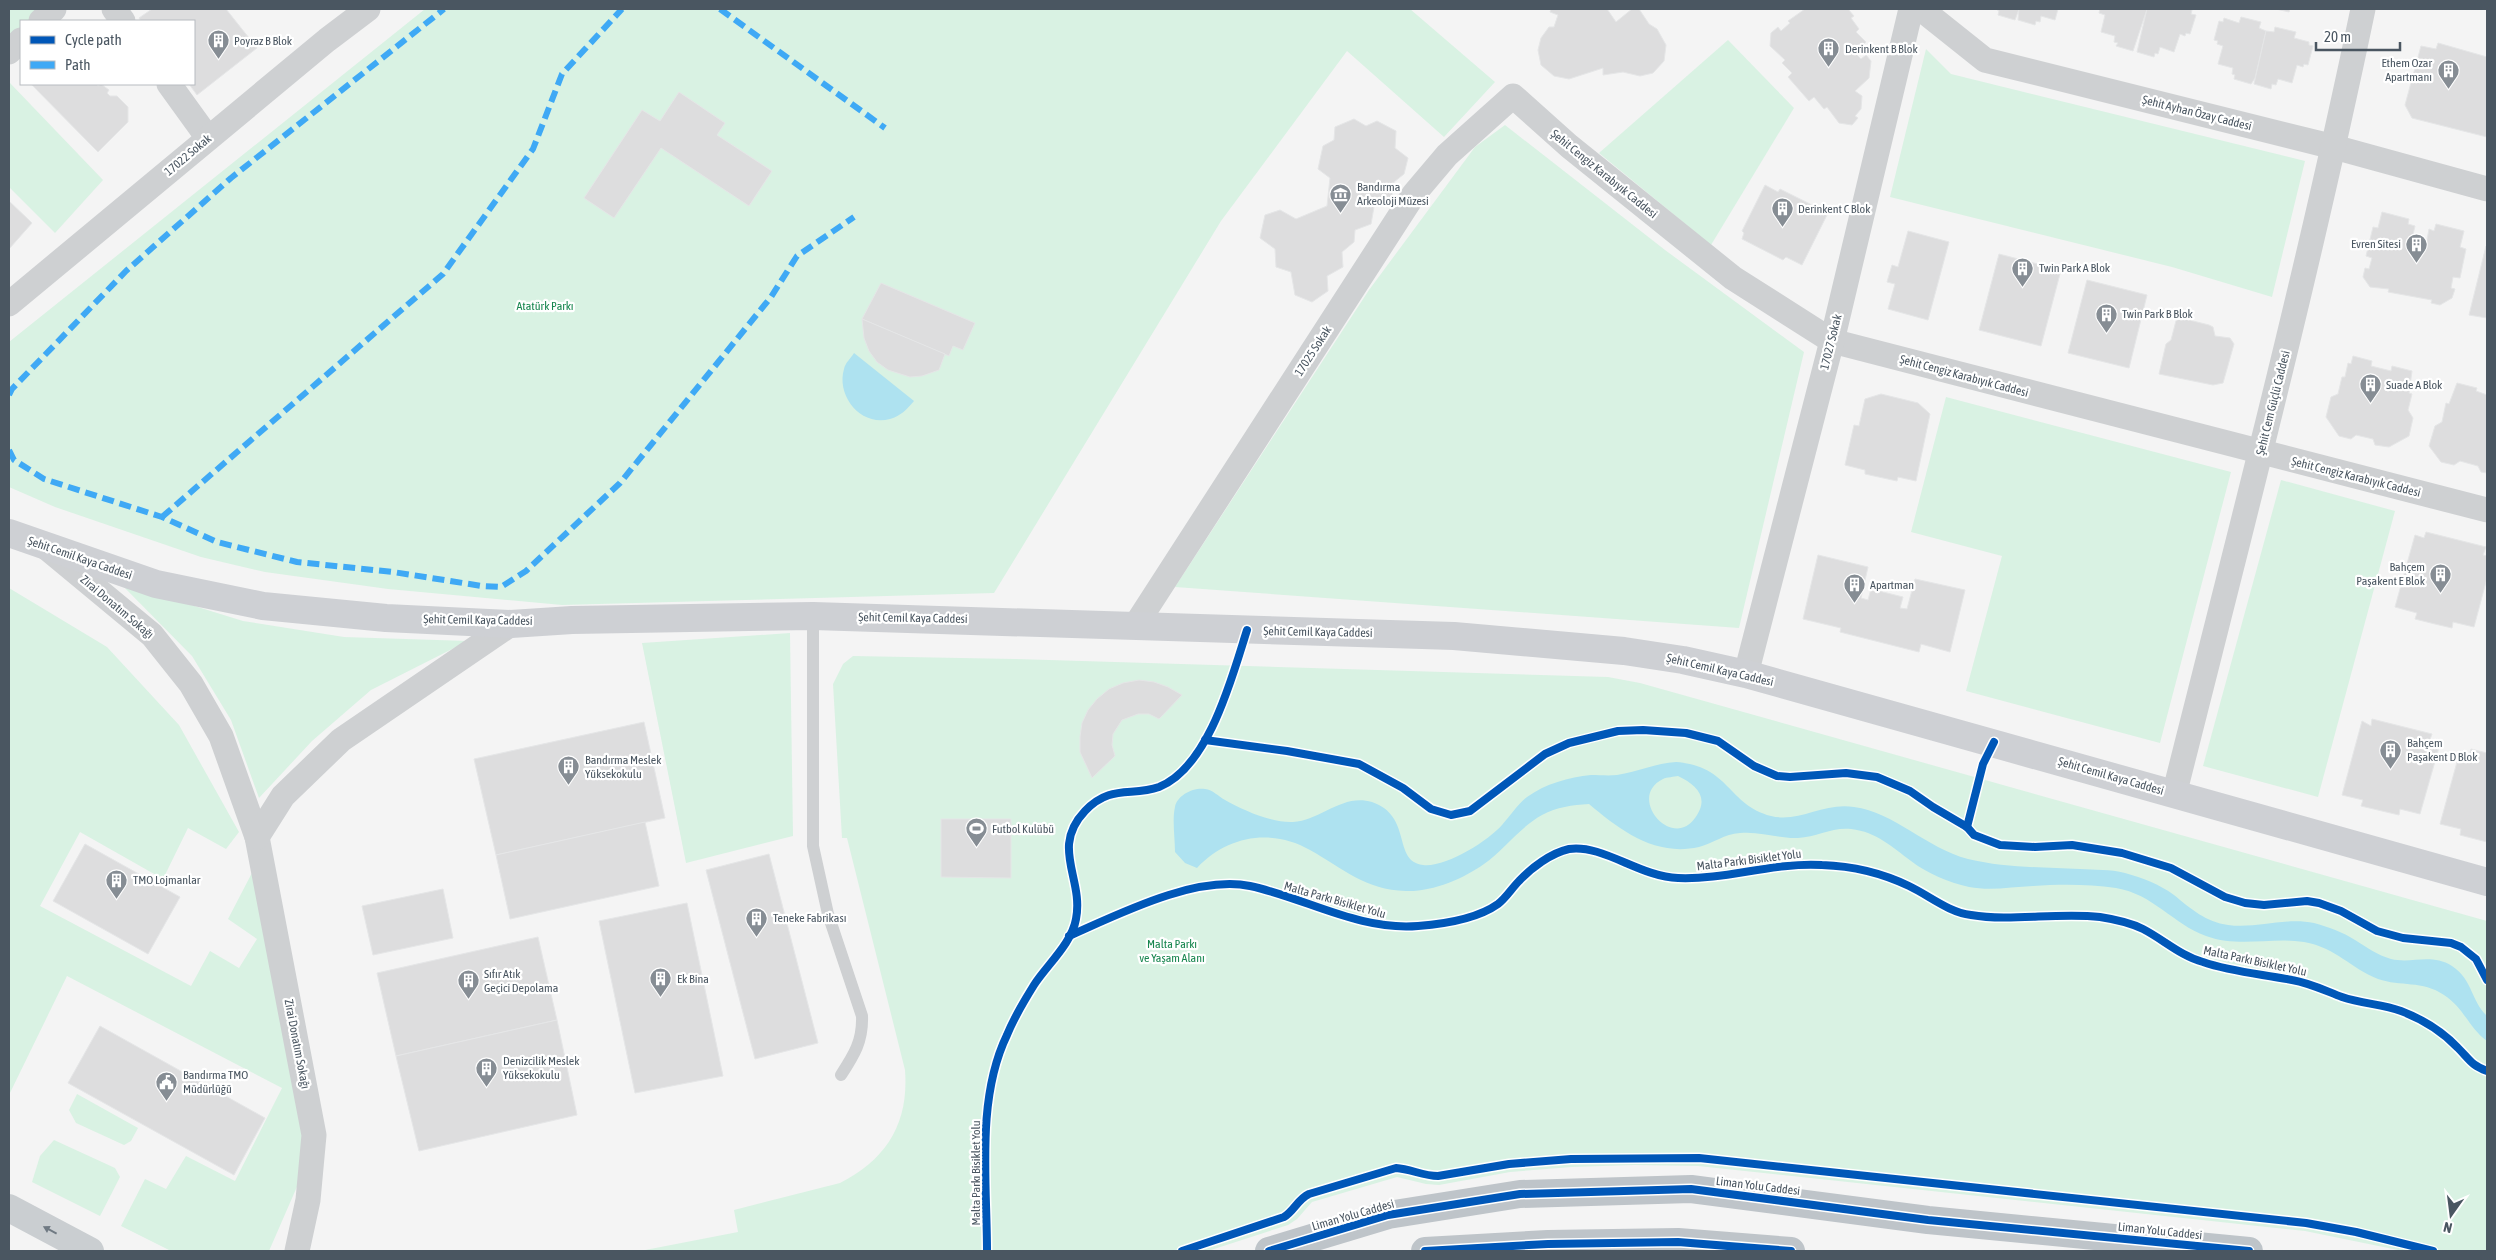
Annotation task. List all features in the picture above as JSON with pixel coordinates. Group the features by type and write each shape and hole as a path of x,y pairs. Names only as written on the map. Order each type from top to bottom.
{"highway":[{"name":"Liman Yolu Caddesi","path":"1269,1251 1388,1215 1520,1194 1691,1189 1928,1220 2249,1251"},
{"path":"1425,1251 1548,1244 1678,1242 1791,1251"}],"main road":[{"path":"9,1208 90,1251"}],"street":[{"path":"42,20 54,9"},
{"path":"114,9 123,20"},
{"name":"17022 Sokak","path":"9,304 327,40 368,9"},
{"name":"17027 Sokak","path":"1746,674 1832,341 1911,9"},
{"name":"Şehit Ayhan Özay Caddesi","path":"1921,9 1985,60 2334,148 2487,189"},
{"name":"Şehit Cem Güçlü Caddesi","path":"2174,795 2261,453 2334,148 2363,9"},
{"path":"9,52 20,41"},
{"path":"170,85 208,138"},
{"name":"Şehit Cengiz Karabıyık Caddesi","path":"1513,96 1569,146 1733,278 1832,341 2487,510"},
{"name":"17025 Sokak","path":"1135,626 1414,194 1447,155 1513,96"},
{"name":"Şehit Cemil Kaya Caddesi","path":"9,533 156,584 263,606 386,618 511,624 572,620 813,616 1454,636 1535,642 1683,660 1746,674 1994,742 2174,795 2487,882"},
{"name":"Zirai Donatım Sokağı","path":"45,547 152,635 191,684 221,736 257,837 314,1135 308,1200 297,1251"},
{"path":"257,837 283,796 341,740 511,624"}],"lane":[{"path":"813,616 813,846 828,914 862,1016 863,1032 860,1044 841,1075"}],"green space":[{"path":"9,9 43,9 29,20 20,20 20,28 9,38"},
{"name":"Atatürk Parkı","path":"425,9 1410,9 1495,82 1444,137 1347,51 1221,221 994,593 562,605 388,589 265,572 201,557 55,507 9,487 9,342"},
{"path":"1728,40 1794,108 1711,245 1599,153"},
{"path":"1926,49 1951,74 2305,161 2272,297 2172,267 1890,197"},
{"path":"9,82 103,180 55,233 9,187"},
{"path":"1505,125 1665,250 1804,352 1739,628 1175,587 1369,290 1475,147"},
{"path":"1946,397 2231,472 2160,743 1966,691 2002,556 1911,532"},
{"path":"2281,480 2395,511 2318,797 2203,766"},
{"path":"120,583 243,621 344,637 468,641 371,690 312,741 259,798 231,720 192,656"},
{"path":"9,588 107,647 179,725 239,832 226,849 188,828 163,879 80,832 40,906 191,986 210,951 239,968 257,939 228,919 254,869 298,1098 306,1166 269,1251 171,1251 121,1226 145,1179 166,1189 186,1156 235,1181 282,1088 67,976 9,1095"},
{"path":"790,633 793,836 686,863 642,643"},
{"name":"Malta Parkı ve Yaşam Alanı","path":"853,656 1015,659 1608,677 1640,683 2487,921 2487,1251 2403,1251 2305,1231 1698,1166 1634,1165 1510,1172 1439,1185 1397,1177 1312,1202 1297,1219 1288,1225 1208,1251 640,1251 738,1232 734,1210 840,1183 871,1163 892,1137 899,1123 903,1107 905,1070 847,838 842,838 833,684 843,664"},
{"path":"77,1094 138,1128 131,1141 124,1145 76,1123 69,1110"},
{"path":"54,1140 115,1168 120,1177 100,1216 32,1182 40,1156"}],"water":[{"path":"854,353 914,401 904,412 894,418 879,420 861,414 853,407 847,399 842,379 845,367"},
{"path":"1676,762 1694,765 1708,771 1757,811 1771,816 1792,817 1843,806 1869,810 1897,823 1938,847 1968,859 2010,866 2119,872 2157,885 2199,914 2220,923 2250,926 2292,921 2314,923 2340,932 2391,959 2429,959 2444,962 2452,966 2464,978 2487,1016 2487,1041 2451,1000 2436,990 2420,985 2395,983 2378,979 2335,953 2316,945 2292,941 2243,942 2206,936 2194,931 2141,896 2116,888 2074,885 2043,885 1993,889 1969,887 1931,874 1869,833 1851,829 1837,829 1798,838 1740,833 1729,835 1699,847 1668,848 1653,845 1626,832 1589,804 1571,806 1553,810 1534,820 1491,858 1467,875 1447,884 1416,891 1391,890 1367,883 1310,850 1280,839 1250,839 1236,842 1209,857 1197,868 1185,863 1175,852 1174,818 1176,803 1182,796 1191,791 1205,789 1249,812 1284,822 1293,822 1313,817 1351,801 1372,802 1385,809 1393,817 1404,847 1414,862 1432,865 1454,858 1477,845 1502,825 1527,797 1549,785 1574,777 1617,775","holes":["1678,776 1696,788 1699,793 1701,798 1699,811 1686,827 1675,828 1665,825 1656,818 1651,808 1649,797 1653,787 1666,778"]}],"building":[{"name":"Poyraz B Blok","path":"152,9 226,9 257,48 197,95 190,85 195,85 195,20 140,20 139,18"},
{"path":"1551,9 1607,9 1616,22 1632,9 1639,9 1649,24 1657,29 1666,45 1664,61 1653,73 1640,76 1623,72 1603,75 1603,68 1569,79 1554,76 1541,65 1538,50 1541,38 1549,27 1554,27 1558,15 1550,12"},
{"name":"Derinkent B Blok","path":"1805,9 1848,9 1854,16 1851,18 1859,29 1856,32 1866,42 1855,53 1861,59 1866,55 1871,61 1869,78 1855,91 1862,96 1861,109 1855,116 1858,118 1852,125 1839,123 1827,107 1824,109 1814,97 1809,101 1788,77 1792,73 1782,63 1785,60 1770,46 1771,33 1778,27 1781,31 1790,23 1788,21"},
{"path":"1996,9 2019,9 2015,20 1998,15 1999,11"},
{"path":"2019,9 2058,9 2055,20 2041,16 2040,22 2036,21 2035,25 2018,20"},
{"path":"2100,9 2147,9 2133,51 2116,46 2118,43 2114,42 2115,36 2101,32 2105,15 2099,13"},
{"path":"2147,9 2189,9 2192,10 2191,14 2196,15 2190,34 2186,33 2185,36 2180,34 2174,52 2160,47 2158,54 2155,53 2154,57 2137,52"},
{"path":"2276,9 2290,9 2289,12"},
{"path":"2241,17 2261,22 2259,28 2266,31 2255,78 2251,84 2234,79 2235,75 2232,74 2233,68 2218,64 2223,46 2217,44 2218,41 2214,40 2219,21 2223,22 2224,18 2239,23"},
{"path":"2275,27 2296,32 2294,38 2309,42 2309,45 2313,46 2308,65 2304,64 2303,67 2297,65 2292,83 2278,79 2276,85 2272,84 2271,89 2254,84 2266,31 2274,32"},
{"name":"Ethem Ozar Apartmanı","path":"2438,43 2487,57 2487,137 2412,118 2405,105 2421,46 2436,49"},
{"path":"32,85 102,85 109,90 107,93 110,96 117,96 128,107 128,122 98,152"},
{"path":"679,92 725,123 717,135 772,171 749,206 661,148 614,218 584,198 642,110 660,121"},
{"name":"Bandırma Arkeoloji Müzesi","path":"1354,119 1366,126 1377,121 1396,131 1395,148 1408,158 1404,174 1394,182 1392,196 1374,207 1371,224 1355,230 1354,242 1342,252 1343,267 1327,276 1328,291 1312,302 1295,295 1291,272 1276,267 1275,249 1260,238 1265,215 1280,210 1296,219 1327,206 1330,178 1318,169 1323,146 1334,140 1335,127"},
{"name":"Derinkent C Blok","path":"1765,185 1778,192 1780,189 1828,213 1802,265 1786,257 1783,260 1742,239 1744,233 1742,231"},
{"path":"9,201 32,223 9,249"},
{"name":"Evren Sitesi","path":"2382,212 2409,219 2408,224 2415,226 2411,243 2426,245 2429,229 2434,231 2436,224 2464,231 2460,247 2466,249 2460,278 2453,277 2451,288 2455,289 2452,298 2440,305 2431,303 2432,300 2388,292 2389,289 2370,287 2363,277 2365,268 2369,269 2372,258 2366,256 2373,227 2378,228"},
{"path":"1908,231 1949,242 1928,320 1888,309 1895,284 1887,282 1892,265 1898,267"},
{"path":"2487,246 2487,318 2469,315"},
{"name":"Twin Park A Blok","path":"1999,254 2061,270 2041,346 1979,330"},
{"name":"Twin Park B Blok","path":"2087,280 2147,295 2129,368 2068,353"},
{"path":"881,283 975,323 963,350 953,346 949,356 862,319"},
{"path":"2177,317 2209,325 2213,327 2215,336 2230,338 2234,344 2223,383 2213,385 2159,374 2166,344 2171,340"},
{"path":"862,319 945,354 939,370 922,376 910,377 888,370 877,362 869,351 864,338"},
{"name":"Suade A Blok","path":"2353,356 2372,361 2371,366 2391,371 2392,366 2412,371 2409,393 2412,394 2408,410 2413,418 2409,436 2389,447 2375,445 2373,439 2356,435 2351,439 2339,436 2326,417 2331,397 2338,394 2342,377 2345,377 2348,363 2351,364"},
{"path":"2457,383 2477,388 2476,391 2487,395 2487,473 2481,472 2478,466 2460,461 2454,465 2441,462 2429,446 2435,426 2442,422 2446,403 2449,404"},
{"path":"1881,394 1918,403 1930,414 1916,481 1898,477 1897,481 1865,474 1865,470 1845,465 1854,425 1859,426 1865,399"},
{"name":"Bahçem Paşakent E Blok","path":"2426,532 2486,547 2483,555 2487,556 2487,578 2474,627 2453,622 2452,628 2415,619 2417,613 2395,607 2415,535 2424,538"},
{"name":"Apartman","path":"1818,555 1868,567 1861,598 1868,600 1871,589 1903,597 1900,608 1907,609 1915,579 1965,590 1950,652 1921,644 1919,652 1840,632 1841,628 1803,619"},
{"path":"1139,680 1154,682 1182,695 1159,719 1149,714 1138,714 1122,720 1113,734 1112,745 1115,756 1092,778 1080,752 1082,723 1088,710 1109,689 1123,683"},
{"name":"Bahçem Paşakent D Blok","path":"2372,719 2432,734 2429,742 2440,744 2420,814 2400,809 2399,815 2361,806 2363,800 2342,795 2362,721 2371,726"},
{"name":"Bandırma Meslek Yüksekokulu","path":"644,722 665,818 496,855 474,759"},
{"path":"2471,749 2487,753 2487,842 2460,835 2461,829 2440,824 2460,751 2469,755"},
{"name":"Futbol Kulübü","path":"941,819 1011,819 1011,878 941,877"},
{"path":"645,822 659,886 510,919 496,855"},
{"name":"TMO Lojmanlar","path":"85,844 180,897 148,954 53,901"},
{"name":"Teneke Fabrikası","path":"769,854 818,1043 755,1059 706,870"},
{"path":"443,889 453,938 373,955 362,906"},
{"name":"Ek Bina","path":"687,903 723,1076 635,1093 599,921"},
{"name":"Sıfır Atık Geçici Depolama","path":"538,937 557,1020 396,1056 377,973"},
{"name":"Denizcilik Meslek Yüksekokulu","path":"557,1020 577,1115 419,1151 396,1056"},
{"name":"Bandırma TMO Müdürlüğü","path":"100,1026 265,1118 234,1175 68,1083"}],"marked path":[{"path":"9,395 12,389 126,271 231,178 444,9"},
{"path":"162,517 443,274 533,149 562,74 622,9"},
{"path":"720,9 885,128"},
{"path":"9,450 14,460 44,479 162,517 217,542 297,562 393,572 482,586 501,587 526,571 620,483 771,297 797,256 854,217"}],"cycle path":[{"name":"Malta Parkı Bisiklet Yolu","path":"987,1251 985,1141 991,1086 997,1060 1016,1016 1034,985 1070,937 1074,928 1077,904 1069,851 1070,838 1075,825 1085,811 1104,797 1112,794 1159,787 1177,776 1192,761 1216,719 1226,695 1247,630"},
{"path":"1205,740 1287,751 1359,764 1403,788 1431,809 1451,815 1470,811 1545,754 1569,743 1618,731 1643,730 1686,733 1718,741 1754,766 1777,776 1790,777 1846,773 1877,777 1910,791 1967,827 1974,835 2000,845 2035,847 2072,845 2122,853 2171,868 2225,897 2245,903 2264,905 2307,901 2319,903 2341,911 2377,931 2403,938 2451,943 2461,947 2476,959 2487,980"},
{"path":"1967,827 1983,764 1994,742"},
{"name":"Malta Parkı Bisiklet Yolu","path":"1069,936 1134,908 1182,891 1228,884 1250,886 1271,891 1354,919 1375,924 1396,926 1439,924 1470,917 1490,909 1501,902 1535,866 1548,857 1569,849 1595,851 1650,872 1678,878 1696,878 1786,866 1833,866 1867,871 1888,877 1955,911 1971,915 2002,918 2084,916 2128,923 2143,929 2180,952 2203,962 2236,971 2299,981 2342,997 2409,1014 2439,1031 2474,1064 2487,1071"},
{"path":"1182,1251 1284,1217 1309,1194 1396,1168 1438,1176 1509,1164 1571,1159 1699,1158 2306,1223 2356,1232 2433,1251"},
{"path":"1269,1251 1388,1215 1520,1194 1691,1189 1928,1220 2249,1251"},
{"path":"1425,1251 1548,1244 1678,1242 1791,1251"}],"place":[{"name":"Poyraz B Blok","path":"218,60"},
{"name":"Derinkent B Blok","path":"1829,68"},
{"name":"Ethem Ozar Apartmanı","path":"2448,89"},
{"name":"Bandırma Arkeoloji Müzesi","path":"1341,213"},
{"name":"Derinkent C Blok","path":"1782,228"},
{"name":"Evren Sitesi","path":"2417,263"},
{"name":"Twin Park A Blok","path":"2023,287"},
{"name":"Twin Park B Blok","path":"2106,333"},
{"name":"Suade A Blok","path":"2370,404"},
{"name":"Bahçem Paşakent E Blok","path":"2441,593"},
{"name":"Apartman","path":"1854,604"},
{"name":"Bahçem Paşakent D Blok","path":"2391,769"},
{"name":"Bandırma Meslek Yüksekokulu","path":"569,786"},
{"name":"Futbol Kulübü","path":"976,848"},
{"name":"TMO Lojmanlar","path":"117,899"},
{"name":"Teneke Fabrikası","path":"757,937"},
{"name":"Ek Bina","path":"661,998"},
{"name":"Sıfır Atık Geçici Depolama","path":"468,1000"},
{"name":"Denizcilik Meslek Yüksekokulu","path":"487,1087"},
{"name":"Bandırma TMO Müdürlüğü","path":"167,1101"}]}
